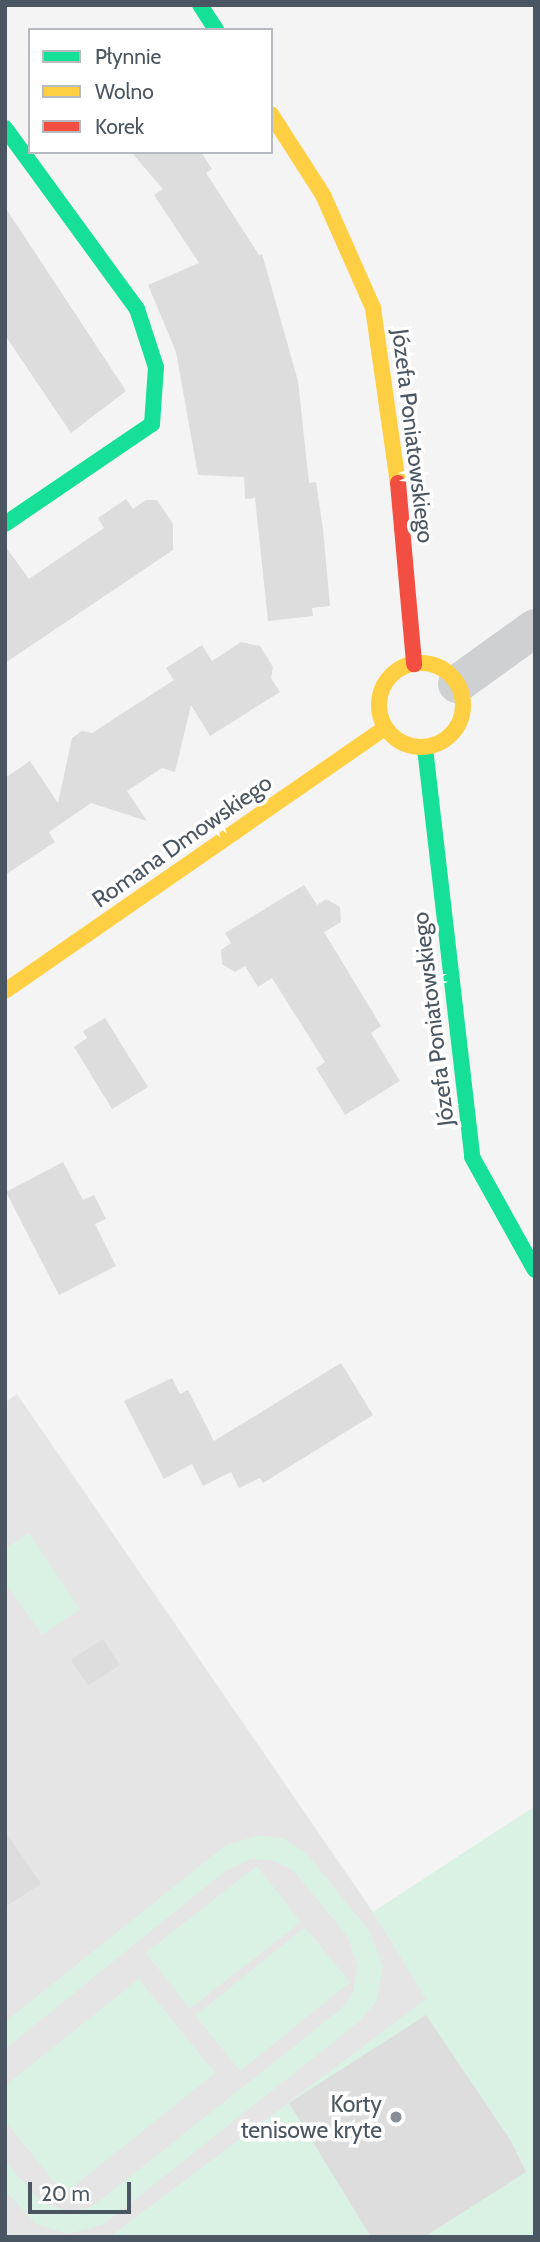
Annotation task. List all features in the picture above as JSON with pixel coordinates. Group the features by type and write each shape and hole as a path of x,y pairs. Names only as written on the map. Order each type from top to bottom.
{"street":[{"path":"200,5 215,28"},
{"name":"Józefa Poniatowskiego","path":"273,117 323,195 373,308 394,433 414,664"},
{"path":"5,128 137,309 156,367 152,424 5,524"},
{"path":"457,684 535,628"},
{"path":"414,664 440,668 457,684 463,700 457,726 438,744 425,748 402,743 385,728 379,703 382,689 389,677 414,664"},
{"name":"Romana Dmowskiego","path":"7,985 385,728"},
{"name":"Józefa Poniatowskiego","path":"425,748 472,1157 535,1270"}],"shaded area":[{"path":"17,1394 373,1912 427,1999 110,2237 5,2237 5,1402"}],"green space":[{"path":"29,1533 80,1609 42,1635 5,1582 5,1549"},
{"path":"535,1806 535,2237 110,2237 426,1999 373,1912"},
{"path":"260,1835 284,1839 307,1854 370,1932 383,1967 376,2001 361,2020 104,2224 68,2234 36,2224 5,2190 5,2161 42,2203 69,2211 92,2207 341,2009 353,1993 358,1966 347,1936 293,1870 272,1860 251,1859 225,1871 5,2049 5,2022 226,1845"},
{"path":"257,1866 301,1922 190,2009 146,1953"},
{"path":"305,1927 350,1982 240,2071 195,2016"},
{"path":"139,1979 215,2073 64,2194 5,2121 5,2086"}],"building":[{"path":"133,154 202,154 212,169 206,173 259,255 262,254 298,381 309,483 316,482 323,529 330,606 312,608 313,616 268,621 255,498 245,499 244,477 198,475 176,352 148,285 199,263 154,195 163,189"},
{"path":"5,207 126,391 71,433 5,335"},
{"path":"126,499 133,509 146,500 157,500 173,524 173,550 5,663 5,546 29,579 104,528 98,518"},
{"path":"241,642 260,646 273,667 271,678 280,692 210,736 191,705 175,772 162,768 127,791 147,821 91,803 49,832 55,842 5,875 5,778 30,761 58,803 72,738 82,731 92,733 174,680 166,668 202,645 212,661"},
{"path":"304,885 317,905 326,899 340,907 341,922 324,932 381,1026 371,1033 400,1081 345,1115 316,1068 325,1062 272,978 258,987 245,966 235,972 222,964 221,950 231,943 225,933"},
{"path":"105,1018 148,1087 112,1109 74,1047 87,1038 83,1031"},
{"path":"63,1162 83,1200 94,1195 106,1219 95,1224 116,1266 59,1295 6,1192"},
{"path":"341,1363 373,1415 263,1483 260,1478 239,1488 231,1472 203,1486 192,1464 164,1479 124,1401 172,1378 180,1394 188,1390 214,1441"},
{"path":"103,1639 120,1665 88,1686 71,1660"},
{"path":"5,1831 41,1884 5,1907"},
{"name":"Korty tenisowe kryte","path":"426,2015 511,2141 526,2172 424,2237 371,2237 289,2103"}],"traffic: fast":[{"path":"200,5 215,28"},
{"path":"5,128 137,309 156,367 152,424 5,524"},
{"path":"425,748 472,1157 535,1270"}],"traffic: slow":[{"path":"273,117 323,195 373,308 398,483"},
{"path":"421,663 437,666 451,675 460,689 463,705 460,721 451,735 437,744 421,747 405,744 391,735 382,721 379,705 382,689 391,675 405,666 421,663"},
{"path":"5,991 385,728"}],"traffic: jam":[{"path":"398,483 414,664"}],"place":[{"name":"Korty tenisowe kryte","path":"396,2117"}]}
